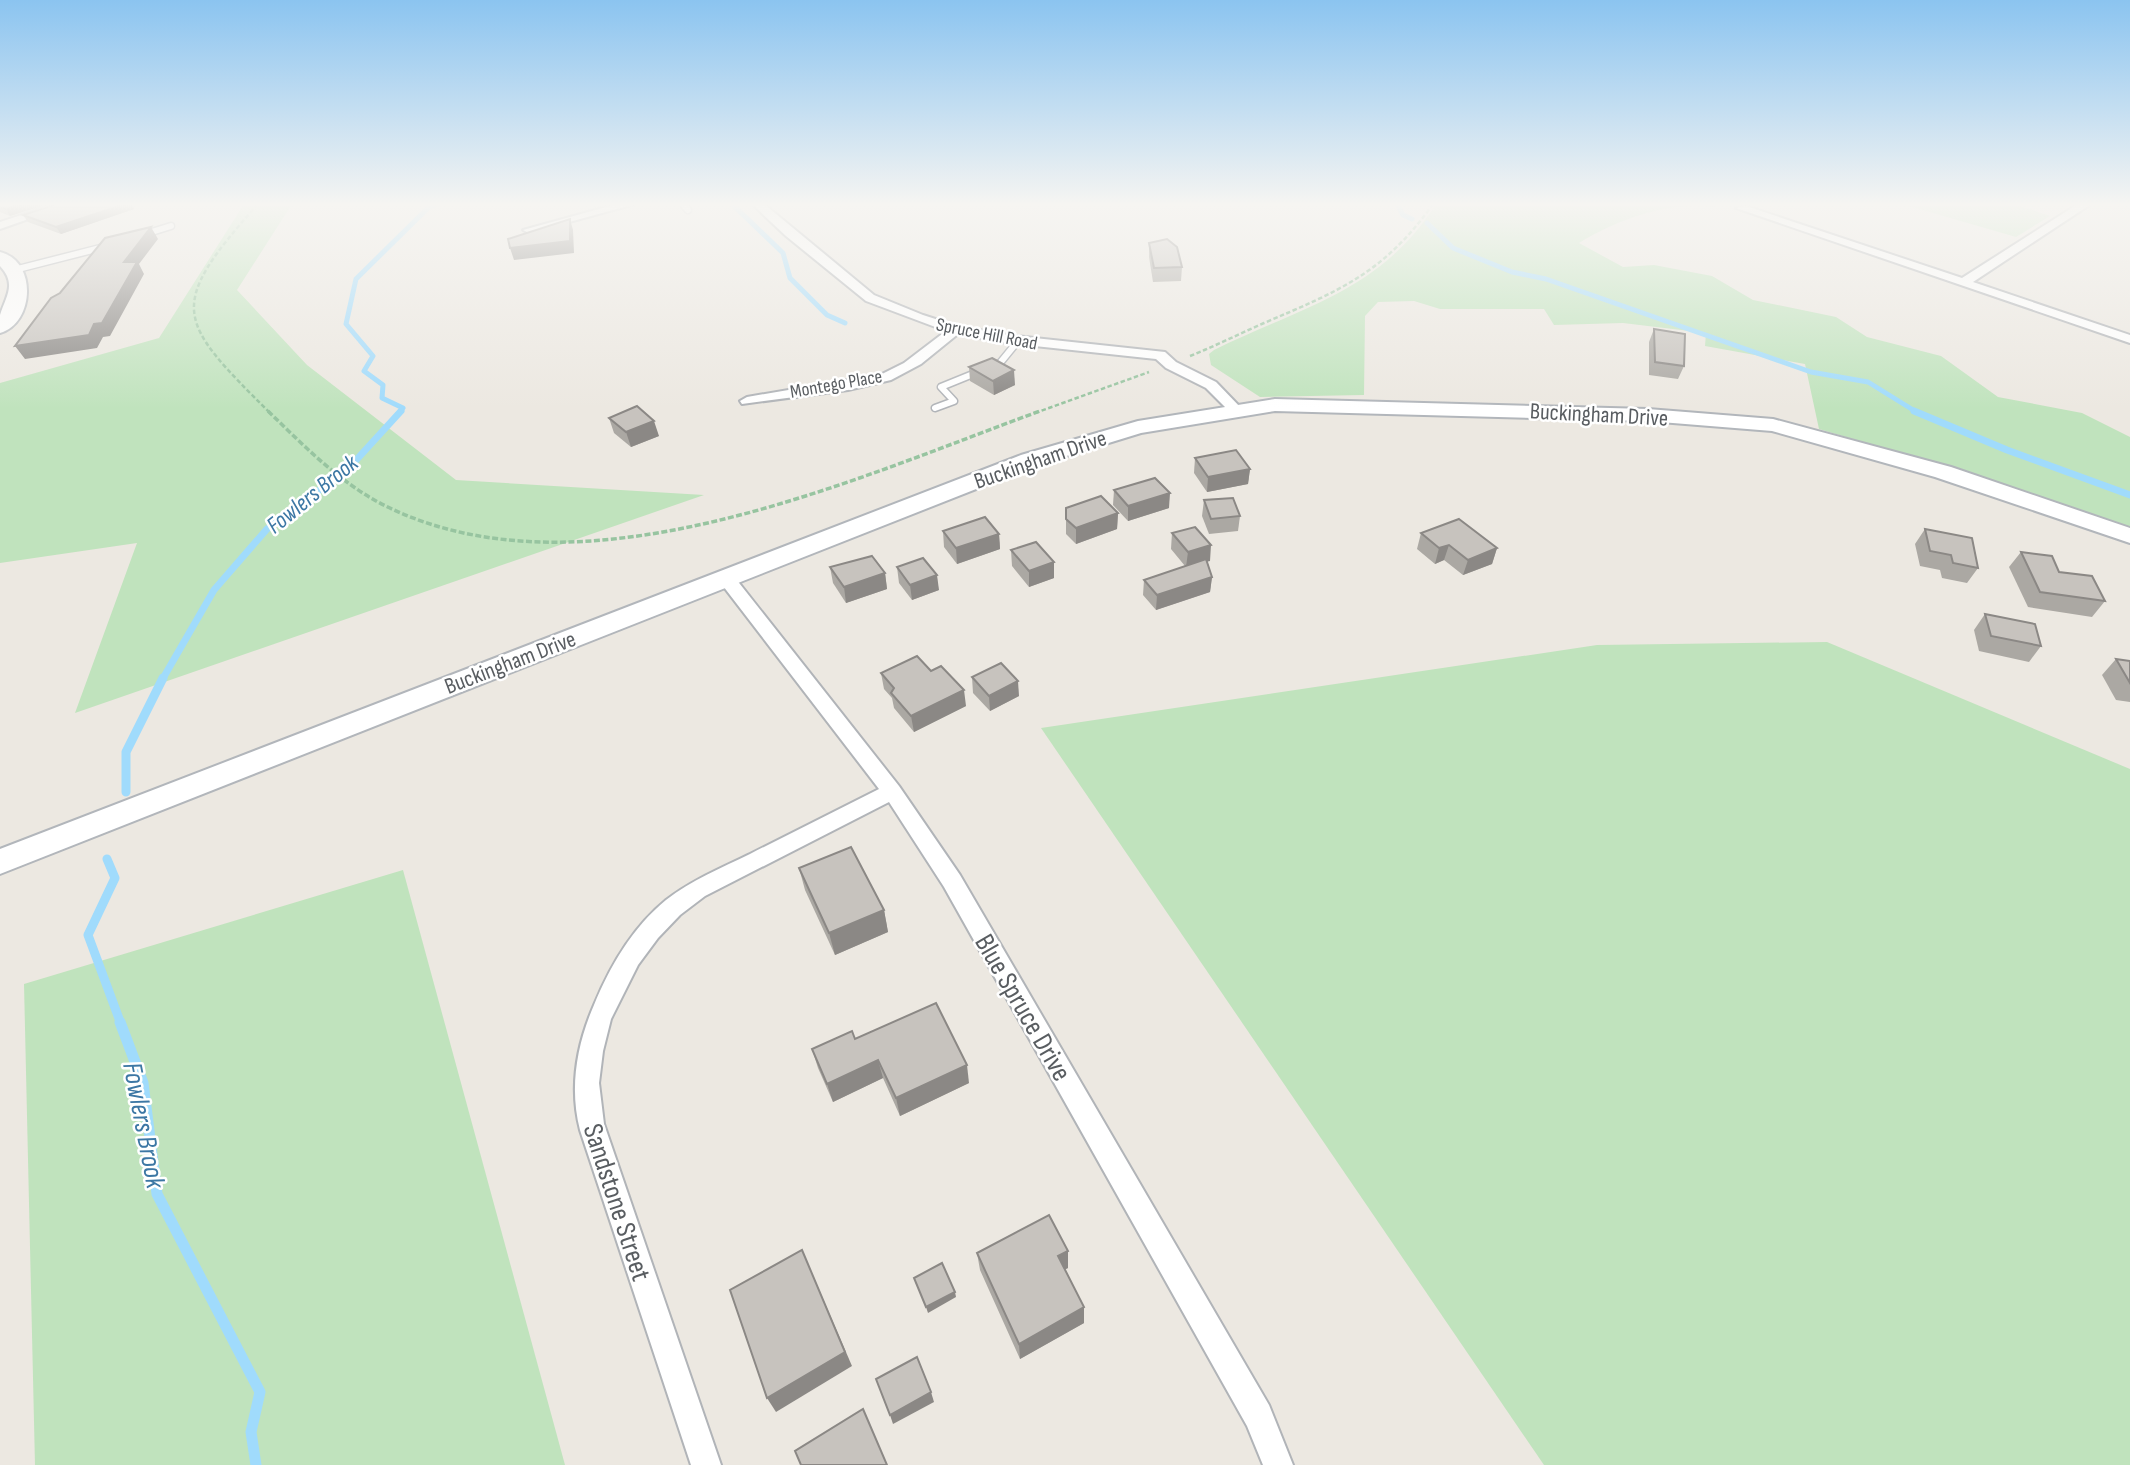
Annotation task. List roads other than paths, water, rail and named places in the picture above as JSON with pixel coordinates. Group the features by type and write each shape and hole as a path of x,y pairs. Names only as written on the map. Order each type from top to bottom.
{"street":[{"path":"0,327 19,297 20,281 14,272"},
{"name":"Spruce Hill Road","path":"838,272 870,298 955,330 1018,341 1160,355 1168,365 1210,384 1235,409"},
{"path":"1934,272 2130,339"},
{"path":"1963,282 1978,272"},
{"name":"Montego Place","path":"747,401 781,393 863,382 900,371 955,330"},
{"name":"Buckingham Drive","path":"0,862 1054,451 1138,427 1235,409 1295,404 1459,408 1647,415 1773,425 1943,472 2130,536"},
{"name":"Blue Spruce Drive","path":"726,578 892,791 952,881 1258,1416 1278,1465"},
{"name":"Sandstone Street","path":"706,1465 600,1155 589,1113 588,1079 594,1043 618,975 639,943 666,914 696,890 892,791"}],"lane":[{"path":"935,408 954,401 941,387 1000,363 1018,341"}],"waterway":[{"name":"Fowlers Brook","path":"363,272 356,279 346,324 373,356 364,371 383,385 382,398 403,408 399,413"},
{"path":"788,272 790,278 827,315 845,323"},
{"path":"1514,272 1546,279 1811,372 1868,382 1916,412"},
{"name":"Fowlers Brook","path":"162,680 214,590 267,529 348,469 401,411"},
{"path":"1916,412 2007,450 2130,495"},
{"name":"Fowlers Brook","path":"126,792 126,752 162,680"},
{"name":"Fowlers Brook","path":"107,859 115,878 88,935 121,1024"},
{"name":"Fowlers Brook","path":"120,1022 143,1083 157,1194 260,1392 251,1432 256,1465"}]}
